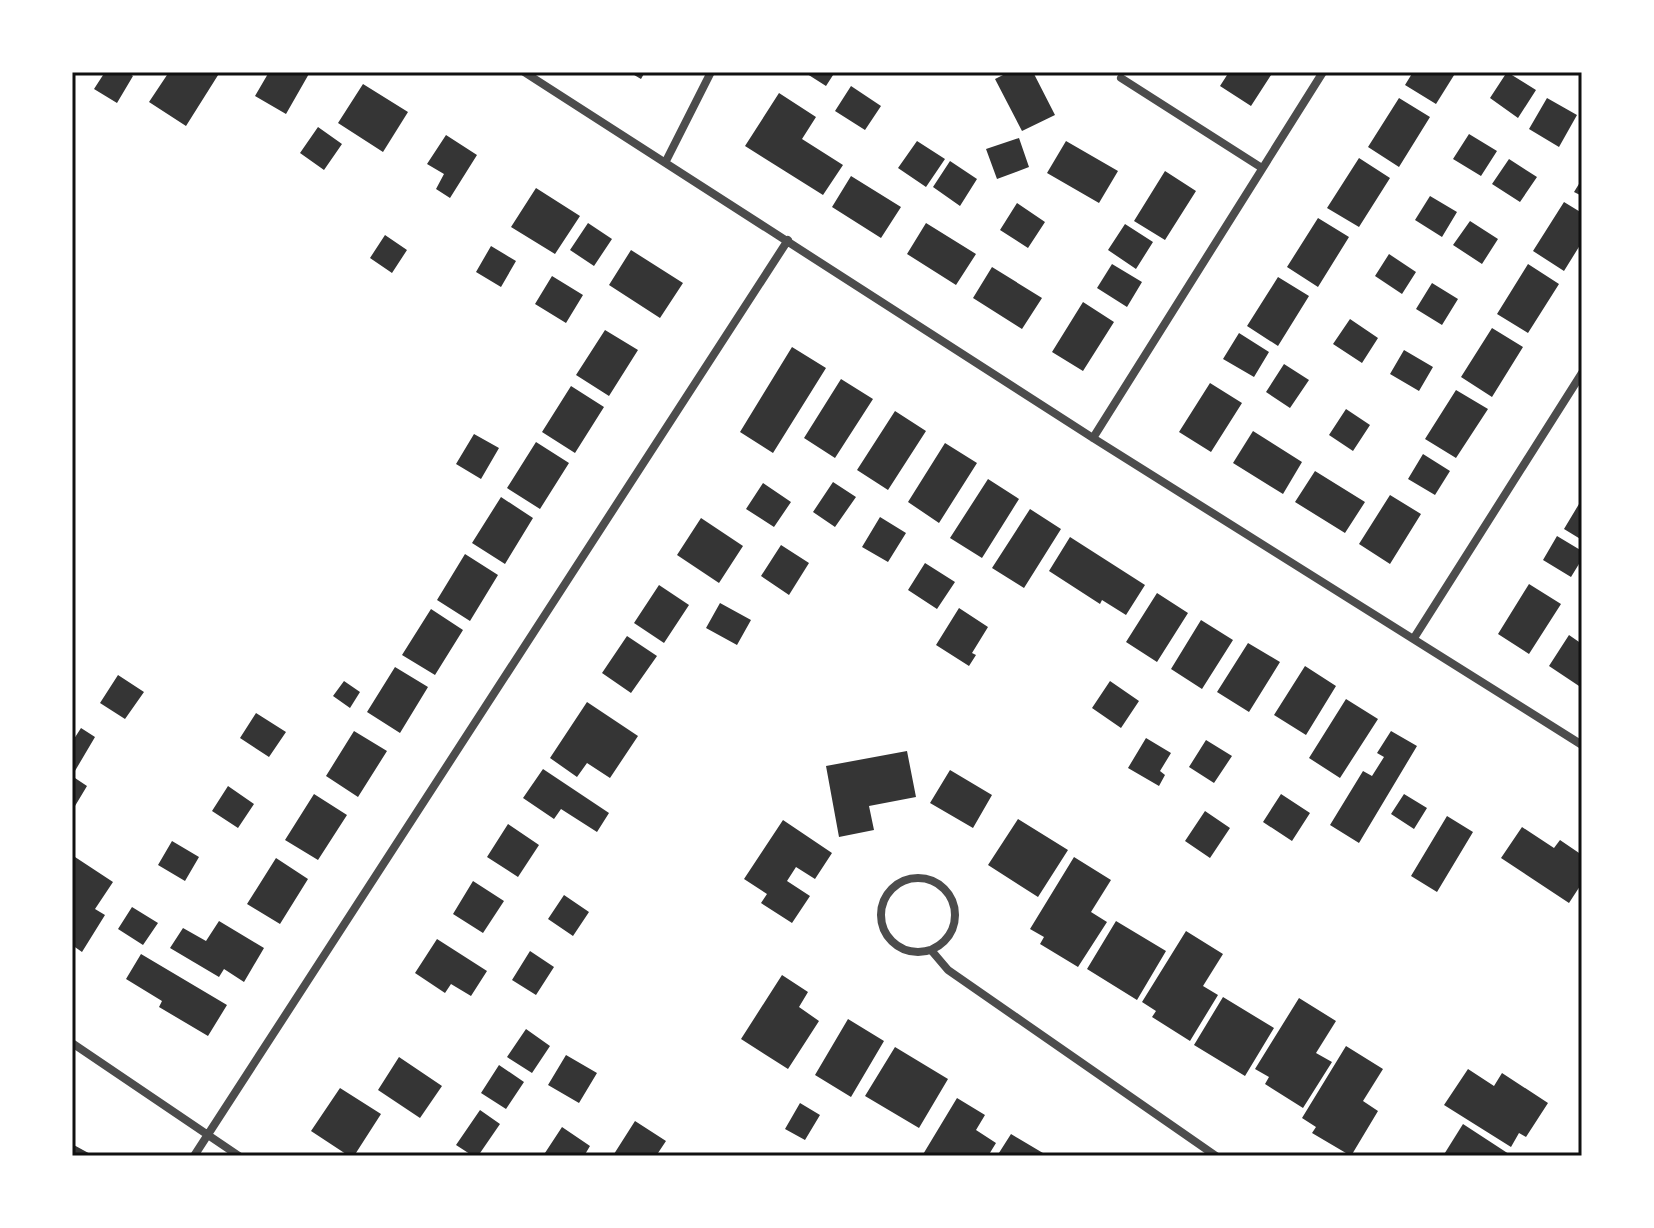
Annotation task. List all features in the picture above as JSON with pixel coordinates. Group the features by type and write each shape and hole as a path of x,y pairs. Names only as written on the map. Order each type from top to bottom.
{"street":[{"path":"524,72 1093,438 1582,745"},
{"path":"666,161 711,72"},
{"path":"1093,438 1323,72"},
{"path":"1121,78 1262,168"},
{"path":"194,1156 788,240"},
{"path":"1414,638 1582,373"},
{"path":"931,950 950,933 954,921 950,897 942,887 929,880 916,878 898,884 882,904 881,918 884,930 894,944 906,950 931,950 948,970 1216,1156"},
{"path":"72,1043 239,1156"}],"building":[{"path":"105,72 127,72 133,76 117,103 94,89"},
{"path":"169,72 220,72 186,126 149,102"},
{"path":"269,72 310,72 286,114 255,96"},
{"path":"629,72 645,72 641,79"},
{"path":"804,72 835,72 826,86"},
{"path":"1009,72 1033,72 1055,115 1022,131 995,79"},
{"path":"1229,72 1273,72 1251,106 1220,86"},
{"path":"1413,72 1456,72 1436,104 1405,85"},
{"path":"1507,72 1536,90 1518,118 1490,98"},
{"path":"363,84 408,112 383,152 338,123"},
{"path":"851,86 881,106 865,130 835,111"},
{"path":"779,93 816,117 802,139 843,165 823,195 745,146"},
{"path":"1399,98 1430,117 1399,167 1368,147"},
{"path":"1547,98 1577,115 1559,147 1529,129"},
{"path":"318,127 342,144 324,170 300,153"},
{"path":"1469,134 1497,151 1481,176 1453,159"},
{"path":"446,135 477,155 450,198 436,189 444,174 427,164"},
{"path":"1019,138 1029,167 997,179 986,149"},
{"path":"917,141 945,159 926,187 898,168"},
{"path":"1066,141 1118,171 1099,203 1047,173"},
{"path":"1359,158 1390,178 1359,227 1327,208"},
{"path":"1509,159 1537,177 1520,202 1492,184"},
{"path":"950,161 977,179 960,206 933,187"},
{"path":"1165,171 1196,191 1165,240 1134,221"},
{"path":"851,176 901,207 881,238 832,207"},
{"path":"1582,179 1582,196 1574,192"},
{"path":"536,188 580,216 555,254 511,227"},
{"path":"1430,196 1457,212 1442,237 1415,220"},
{"path":"1564,202 1582,213 1582,242 1564,271 1533,251"},
{"path":"1017,203 1045,222 1028,248 1000,230"},
{"path":"1318,218 1349,237 1318,287 1287,267"},
{"path":"1470,221 1498,239 1482,264 1453,245"},
{"path":"588,223 612,239 594,266 570,250"},
{"path":"926,223 976,254 956,285 907,254"},
{"path":"1125,224 1153,242 1136,269 1108,250"},
{"path":"385,235 407,250 392,273 370,258"},
{"path":"491,246 516,261 501,287 476,272"},
{"path":"631,250 683,283 660,318 609,285"},
{"path":"1389,254 1416,272 1402,294 1375,276"},
{"path":"1112,264 1142,282 1127,307 1097,288"},
{"path":"1528,264 1559,284 1528,333 1497,314"},
{"path":"992,267 1042,298 1022,329 973,298"},
{"path":"552,276 583,295 566,323 535,304"},
{"path":"1278,277 1309,296 1278,346 1247,326"},
{"path":"1432,283 1458,299 1442,325 1416,309"},
{"path":"1083,302 1114,322 1083,371 1052,352"},
{"path":"1350,319 1378,338 1362,363 1333,344"},
{"path":"1492,328 1523,347 1492,397 1461,377"},
{"path":"605,330 638,350 609,396 576,375"},
{"path":"1239,333 1269,352 1254,377 1223,359"},
{"path":"792,347 826,368 773,453 740,432"},
{"path":"1404,350 1433,367 1419,391 1390,374"},
{"path":"1284,364 1309,380 1290,408 1266,392"},
{"path":"841,379 873,399 835,458 804,438"},
{"path":"1210,383 1242,403 1211,452 1179,432"},
{"path":"571,386 604,407 575,453 542,432"},
{"path":"1456,390 1488,409 1456,458 1425,439"},
{"path":"1346,409 1370,425 1353,451 1329,435"},
{"path":"895,411 926,431 888,490 857,470"},
{"path":"1253,431 1302,462 1283,494 1233,463"},
{"path":"474,434 499,448 481,479 456,464"},
{"path":"536,442 569,463 540,509 507,488"},
{"path":"945,443 977,463 939,523 908,502"},
{"path":"1423,454 1450,471 1435,495 1408,479"},
{"path":"1315,471 1365,502 1345,533 1295,502"},
{"path":"988,479 1019,499 982,558 950,538"},
{"path":"833,482 856,497 835,527 813,512"},
{"path":"763,483 791,502 774,527 746,509"},
{"path":"1390,495 1421,514 1390,564 1359,544"},
{"path":"501,497 533,518 505,564 472,543"},
{"path":"1582,499 1582,540 1564,529"},
{"path":"1030,509 1061,529 1024,588 992,568"},
{"path":"880,517 906,533 888,562 862,547"},
{"path":"701,518 743,546 719,583 677,555"},
{"path":"1557,536 1582,551 1582,559 1571,577 1543,560"},
{"path":"1070,537 1145,585 1126,615 1102,600 1100,604 1049,571"},
{"path":"781,545 809,563 789,595 761,576"},
{"path":"465,554 498,575 470,621 437,600"},
{"path":"925,563 955,582 937,609 908,590"},
{"path":"1529,584 1561,604 1529,654 1498,634"},
{"path":"659,585 689,605 664,643 634,623"},
{"path":"1157,593 1188,613 1157,662 1126,642"},
{"path":"720,603 751,620 737,645 706,628"},
{"path":"959,608 988,627 972,653 976,655 969,666 936,645"},
{"path":"431,609 463,630 435,675 402,655"},
{"path":"1201,620 1233,640 1202,689 1171,669"},
{"path":"1569,635 1582,644 1582,688 1549,666"},
{"path":"627,636 657,656 631,693 602,673"},
{"path":"1248,643 1280,662 1249,712 1217,692"},
{"path":"1305,666 1336,686 1306,735 1274,715"},
{"path":"395,667 428,687 400,733 367,712"},
{"path":"118,675 144,692 125,719 100,703"},
{"path":"344,681 360,692 350,708 333,696"},
{"path":"1110,681 1139,701 1121,728 1092,708"},
{"path":"1346,699 1378,719 1340,778 1309,758"},
{"path":"587,702 638,736 610,778 587,763 577,777 550,758"},
{"path":"256,713 286,732 269,757 240,738"},
{"path":"81,728 95,737 72,776 72,742"},
{"path":"354,731 387,751 358,797 326,776"},
{"path":"1391,731 1417,746 1359,843 1330,825 1363,771 1372,776 1384,757 1377,753"},
{"path":"1146,738 1171,753 1160,771 1165,775 1159,786 1128,768"},
{"path":"1206,740 1232,756 1214,783 1189,767"},
{"path":"907,751 916,797 869,806 874,830 839,837 826,766"},
{"path":"543,769 609,813 597,832 561,809 554,819 523,798"},
{"path":"950,770 992,795 973,828 930,803"},
{"path":"72,776 87,786 72,811"},
{"path":"228,786 254,804 238,828 212,811"},
{"path":"314,794 347,815 318,860 285,840"},
{"path":"1281,794 1310,813 1292,841 1263,822"},
{"path":"1404,794 1427,808 1414,829 1391,814"},
{"path":"1205,811 1230,828 1210,858 1185,841"},
{"path":"1447,816 1473,832 1437,892 1411,876"},
{"path":"1018,819 1068,850 1038,897 988,865"},
{"path":"783,820 832,853 815,879 796,867 787,881 810,896 792,923 761,903 767,894 744,879"},
{"path":"508,824 539,845 518,877 487,857"},
{"path":"1522,827 1554,848 1560,840 1582,855 1582,883 1569,903 1501,858"},
{"path":"172,841 199,857 185,881 158,865"},
{"path":"75,857 113,882 95,909 105,915 82,952 72,945 72,861"},
{"path":"1074,857 1111,880 1091,912 1107,922 1078,967 1040,944 1044,937 1030,929"},
{"path":"276,858 308,879 280,924 247,904"},
{"path":"473,881 504,901 483,933 453,914"},
{"path":"564,895 589,912 573,936 548,919"},
{"path":"132,907 158,923 143,945 118,929"},
{"path":"219,921 264,948 244,982 224,969 219,977 170,948 183,928 206,941"},
{"path":"1116,921 1166,951 1137,1000 1087,969"},
{"path":"1186,931 1223,954 1203,986 1218,995 1190,1041 1152,1017 1156,1011 1142,1002"},
{"path":"437,939 487,971 471,996 451,984 445,993 415,973"},
{"path":"530,951 554,967 536,995 512,980"},
{"path":"141,954 227,1005 208,1036 159,1007 162,1001 126,979"},
{"path":"782,975 808,992 799,1007 819,1021 788,1069 741,1039"},
{"path":"1223,997 1274,1028 1245,1076 1194,1045"},
{"path":"1299,998 1336,1021 1316,1053 1332,1062 1303,1108 1265,1084 1269,1077 1255,1069"},
{"path":"848,1019 884,1041 851,1097 815,1075"},
{"path":"526,1029 550,1046 532,1073 507,1057"},
{"path":"1346,1046 1383,1069 1363,1101 1378,1111 1351,1156 1312,1133 1316,1127 1302,1118"},
{"path":"895,1047 948,1079 919,1128 865,1096"},
{"path":"566,1055 597,1073 579,1103 548,1085"},
{"path":"399,1057 442,1086 420,1118 378,1090"},
{"path":"499,1065 524,1082 506,1109 481,1093"},
{"path":"1468,1069 1494,1086 1502,1073 1548,1103 1526,1137 1519,1133 1511,1147 1444,1105"},
{"path":"340,1088 381,1114 354,1156 349,1156 311,1131"},
{"path":"957,1098 985,1115 976,1130 996,1143 988,1156 922,1156"},
{"path":"800,1103 820,1115 805,1140 785,1129"},
{"path":"480,1110 500,1124 478,1156 473,1156 456,1145"},
{"path":"635,1121 666,1141 656,1156 614,1154"},
{"path":"1463,1124 1512,1156 1443,1156"},
{"path":"562,1127 590,1146 584,1156 543,1156"},
{"path":"1011,1134 1048,1156 997,1156"},
{"path":"72,1144 94,1156 72,1156"}]}
